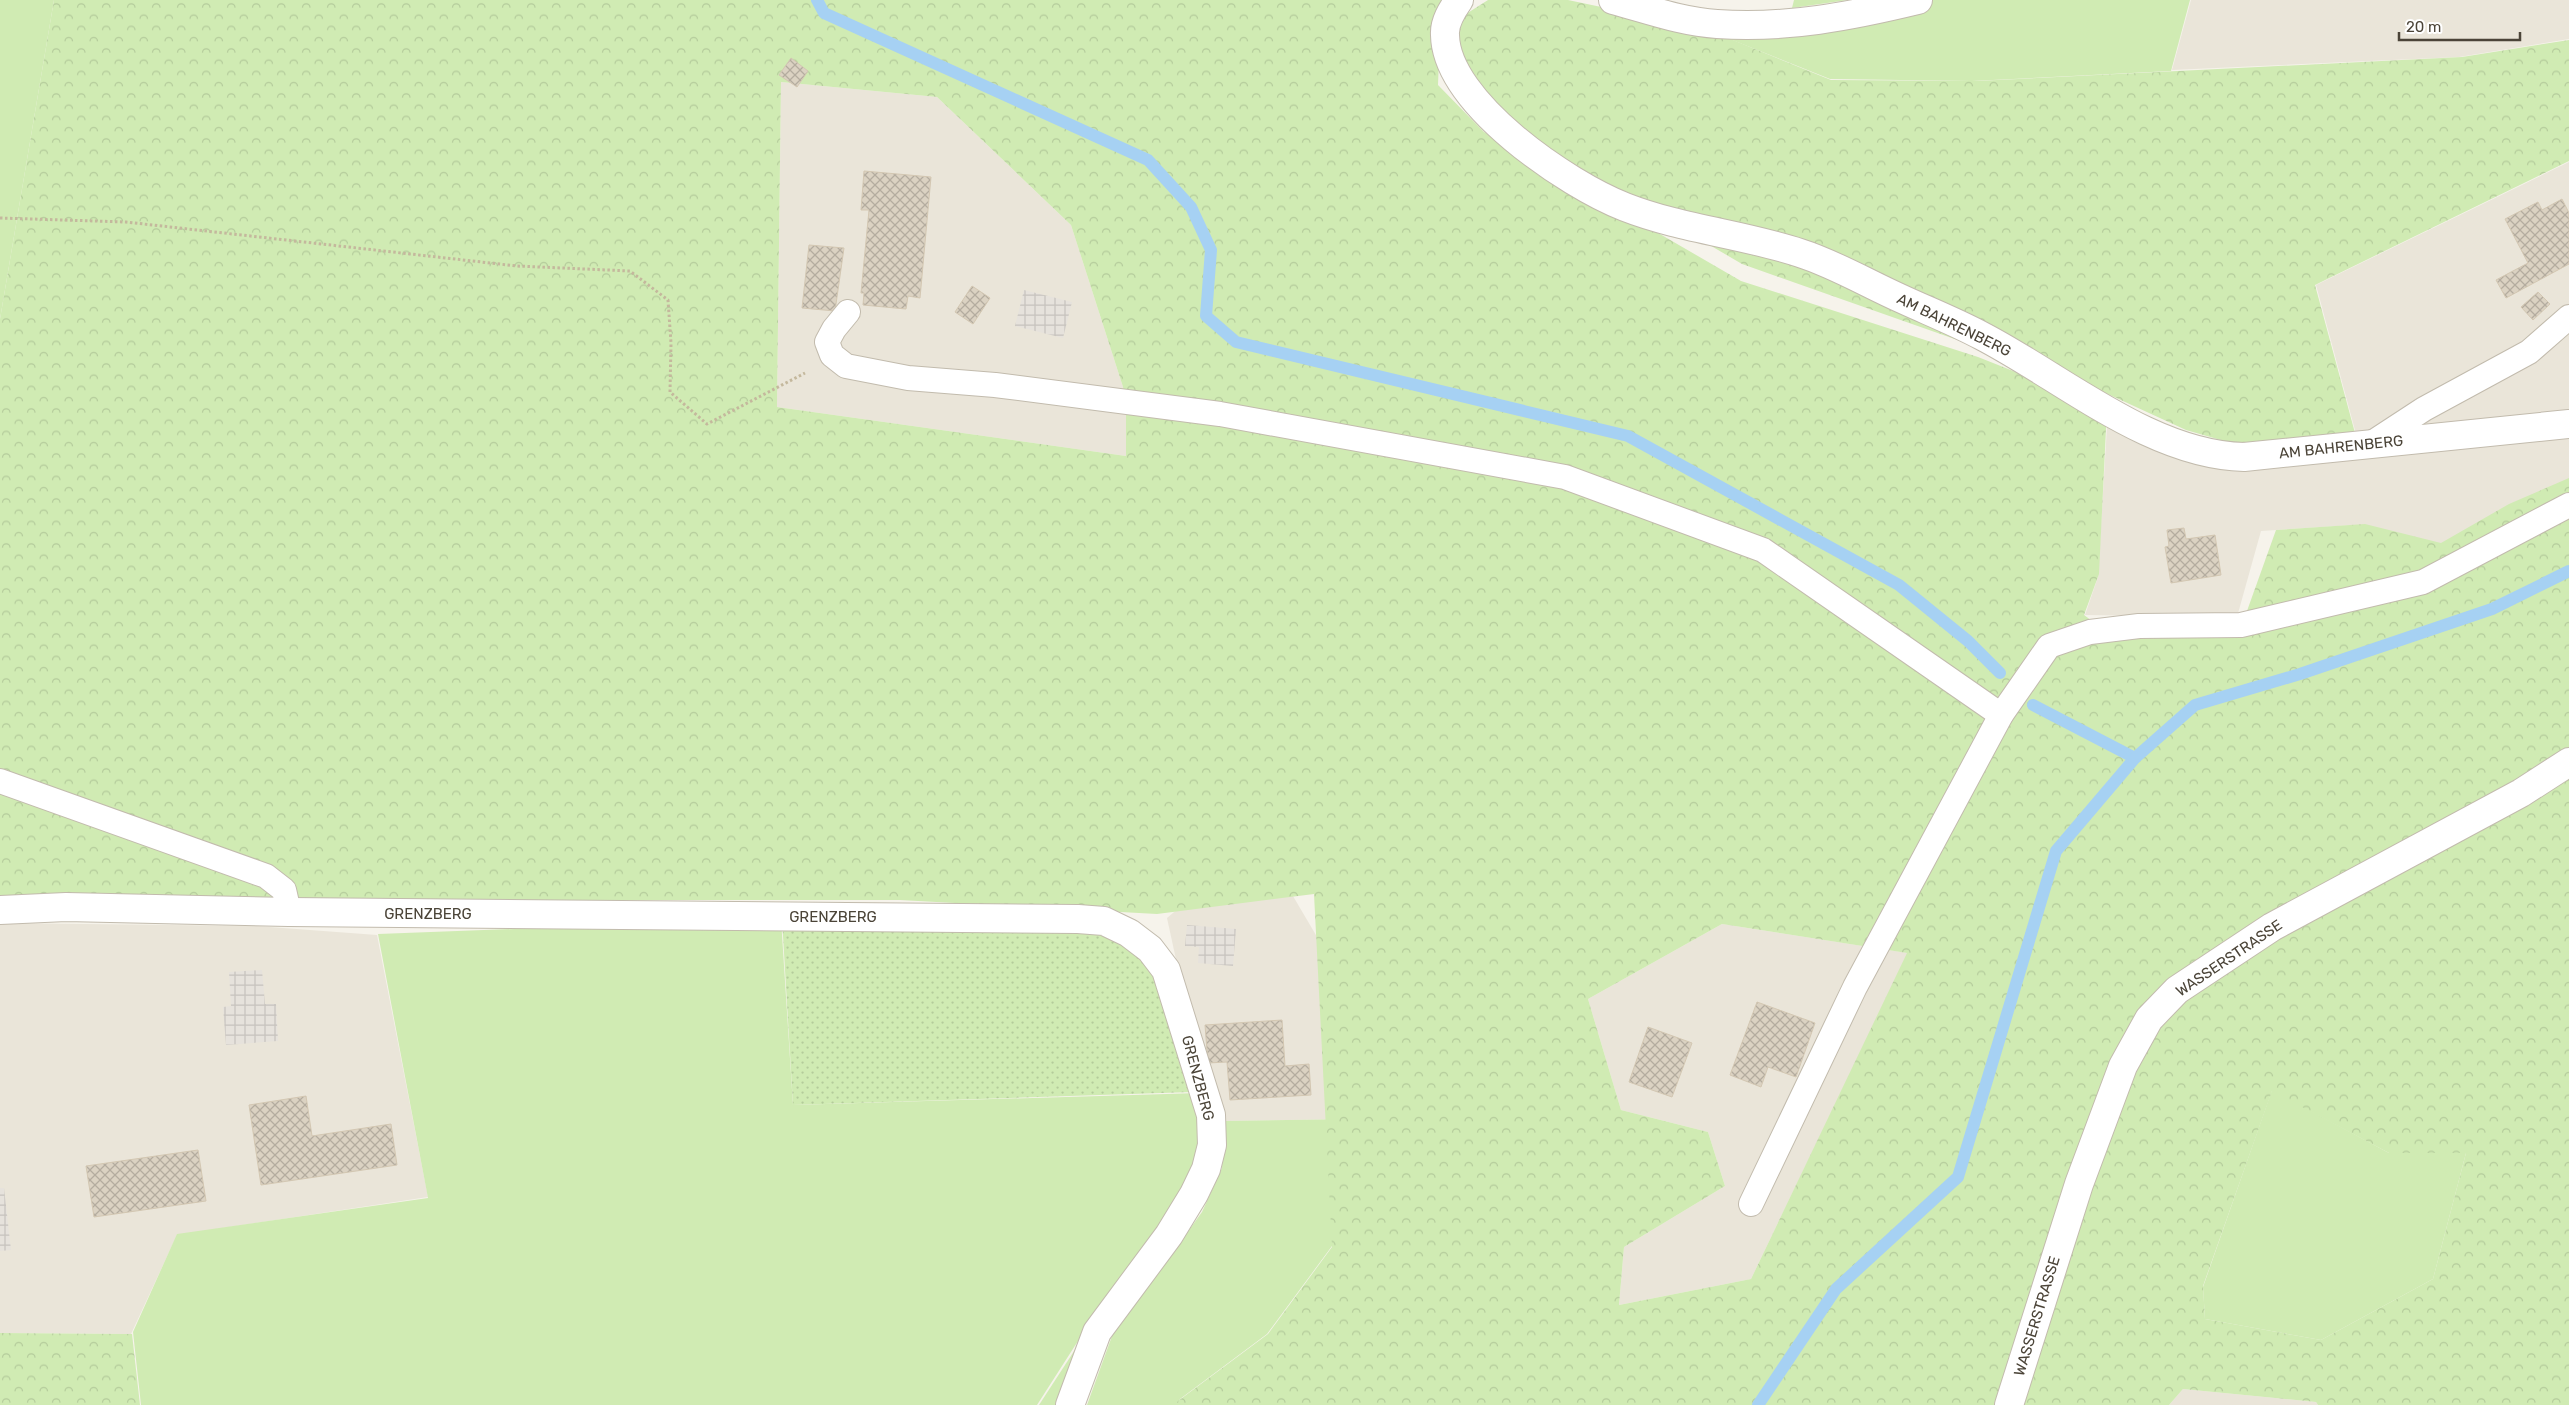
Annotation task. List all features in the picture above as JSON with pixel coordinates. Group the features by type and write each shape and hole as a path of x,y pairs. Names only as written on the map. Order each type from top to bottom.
{"street":[{"name":"AM BAHRENBERG","path":"1460,0 1448,19 1444,34 1448,55 1458,76 1474,100 1493,120 1543,161 1605,198 1659,218 1804,254 1982,336 2137,426 2192,450 2244,458 2372,443 2569,424"},
{"path":"1613,0 1716,24 1785,25 1866,12 1918,0"},
{"name":"WASSERSTRASSE","path":"2009,1405 2079,1184 2123,1066 2149,1019 2177,990 2272,927 2521,793 2569,762"},
{"name":"GRENZBERG","path":"0,910 66,907 289,912 1078,919 1104,922 1129,932 1150,950 1166,970 1212,1116 1212,1145 1206,1169 1194,1194 1169,1235 1097,1332 1070,1405"}],"lane":[{"path":"848,312 834,329 827,342 832,355 846,366 908,378 995,385 1220,414 1565,477 1762,550 2001,715"},
{"path":"2372,443 2424,409 2529,352 2569,317"},
{"path":"1751,1204 1855,987 2001,715 2049,646 2090,632 2139,626 2241,625 2422,582 2569,505"},
{"path":"0,781 266,876 284,890 289,912"}],"path":[{"path":"0,218 126,222 517,266 630,271 668,300 671,344 670,392 707,424 795,380 832,355"}],"shaded area":[{"path":"2191,0 2569,0 2569,39 2459,57 2172,70"},
{"path":"781,82 937,97 1071,225 1123,387 1126,408 1126,456 777,407"},
{"path":"2569,162 2569,413 2356,434 2316,285"},
{"path":"1024,290 1072,302 1063,338 1015,326"},
{"path":"2108,410 2208,459 2569,432 2569,483 2443,544 2353,525 2261,531 2237,617 2085,615 2098,577"},
{"path":"1290,891 1323,947 1359,1119 1224,1121 1177,964 1167,918 1186,902"},
{"path":"0,923 256,926 377,935 428,1197 177,1235 131,1334 0,1333"},
{"path":"1722,924 1908,953 1751,1279 1619,1305 1624,1247 1725,1186 1708,1132 1621,1110 1588,999"},
{"path":"1187,925 1236,929 1233,966 1198,963 1199,947 1185,946"},
{"path":"262,970 265,1004 276,1004 278,1041 226,1045 223,1007 231,1006 229,972"},
{"path":"0,1188 4,1188 11,1250 0,1251"},
{"path":"2183,1389 2316,1402 2318,1405 2169,1405"}],"green space":[{"path":"0,0 54,0 0,319"},
{"path":"54,0 1448,0 1440,32 1438,85 1484,132 1741,281 1978,357 2107,408 2099,574 2084,615 2111,635 2238,636 2276,530 2365,524 2441,543 2509,504 2569,478 2569,1405 2318,1405 2316,1402 2183,1389 2169,1405 1175,1405 1268,1334 1332,1247 1314,894 1157,914 900,900 0,900 0,319","holes":["781,82 937,97 1071,225 1123,387 1126,408 1126,456 777,407","1722,924 1907,953 1751,1279 1619,1305 1624,1247 1725,1186 1708,1132 1621,1110 1588,999","2272,1091 2389,1153 2466,1153 2433,1279 2321,1340 2205,1319 2203,1286"]},
{"path":"1488,0 1568,0 1706,29 1831,80 1976,81 2462,57 2569,40 2569,161 2315,285 2355,433 2245,447 2186,430 2099,390 1742,264 1487,115 1449,77 1455,21"},
{"path":"1794,0 1848,0 1792,8"},
{"path":"1919,0 2190,0 2171,71 1972,81 1830,79 1707,30"},
{"path":"781,919 793,1105 1200,1093 1202,1149 1186,1194 1103,1302 1037,1405 141,1405 133,1332 177,1234 428,1198 378,934"},
{"path":"782,919 1074,923 1131,939 1163,981 1192,1092 793,1105"},
{"path":"2272,1090 2389,1153 2466,1153 2433,1279 2321,1340 2205,1319 2203,1287"},
{"path":"1358,1119 1332,1246 1267,1334 1180,1399 1176,1405 1087,1405 1116,1325 1166,1262 1202,1212 1222,1168 1224,1121"},
{"path":"1104,1305 1064,1405 1039,1405"},
{"path":"0,1333 132,1334 140,1405 0,1405"}],"building":[{"path":"791,58 808,71 797,87 779,75"},
{"path":"864,171 931,177 920,298 908,296 906,309 863,305 864,293 861,293 869,210 861,210"},
{"path":"2562,199 2569,213 2569,264 2506,298 2496,280 2528,263 2505,219 2538,202 2542,210"},
{"path":"809,245 844,248 835,311 802,308"},
{"path":"972,286 990,298 973,324 955,312"},
{"path":"2538,292 2550,304 2533,320 2521,307"},
{"path":"2184,528 2186,539 2215,535 2221,575 2171,583 2165,547 2169,546 2167,530"},
{"path":"1757,1002 1815,1023 1796,1077 1768,1067 1761,1087 1730,1075"},
{"path":"1282,1020 1285,1066 1309,1064 1311,1095 1230,1100 1227,1062 1208,1063 1205,1025"},
{"path":"1648,1027 1692,1043 1672,1097 1629,1082"},
{"path":"306,1096 312,1136 391,1124 397,1165 261,1185 249,1105"},
{"path":"198,1150 206,1201 94,1217 86,1166"}],"waterway":[{"path":"817,0 824,13 1148,160 1191,207 1211,250 1206,316 1236,342 1628,436 1899,585 1968,641 2000,673"},
{"path":"1758,1405 1836,1289 1958,1177 2056,851 2135,758 2195,705 2300,674 2492,609 2569,571"},
{"path":"2033,705 2135,758"}]}
